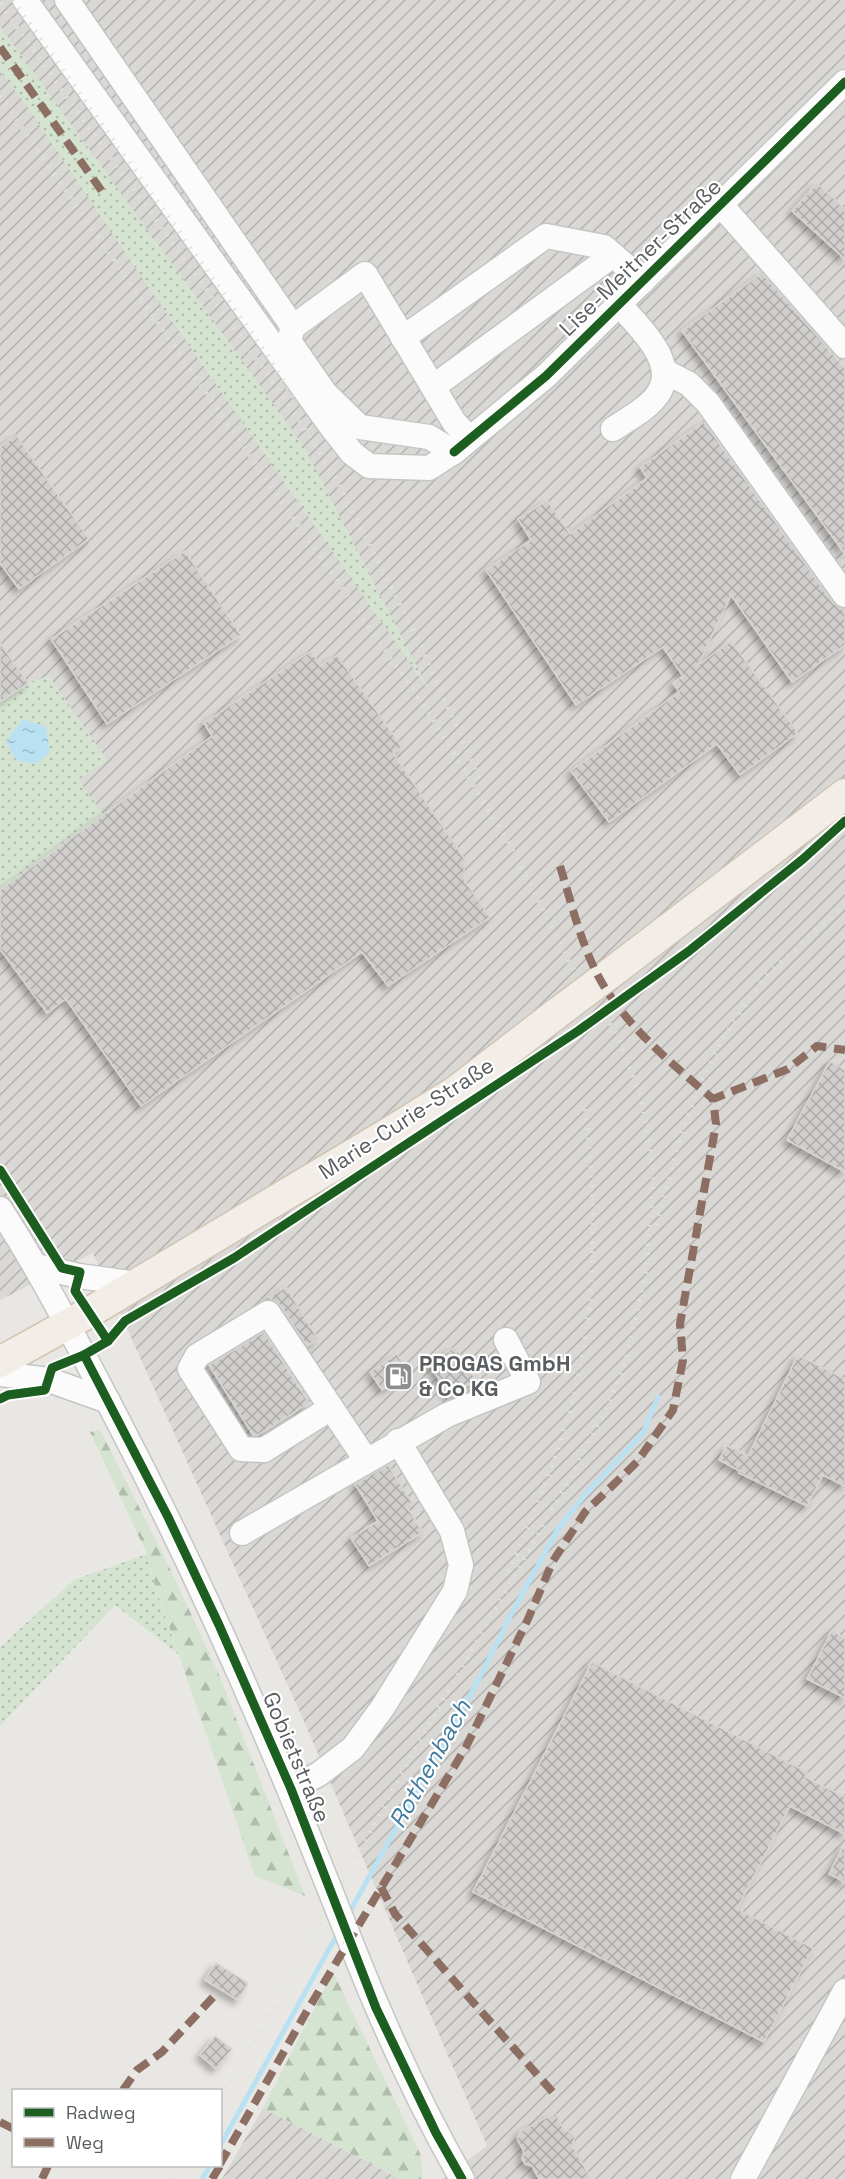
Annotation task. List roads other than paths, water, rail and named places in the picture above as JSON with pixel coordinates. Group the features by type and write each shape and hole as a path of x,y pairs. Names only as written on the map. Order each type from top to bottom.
{"main road":[{"name":"Marie-Curie-Straße","path":"0,1362 138,1284 456,1091 845,794"}],"street":[{"name":"Lise-Meitner-Straße","path":"25,0 352,453 369,466 429,468 461,445 546,376 845,82"},
{"path":"67,0 293,327"},
{"path":"721,205 845,346"},
{"path":"403,338 546,236 604,247 643,281"},
{"path":"433,387 613,255"},
{"path":"365,274 454,422 461,445 429,437 360,427 325,393 289,341 293,327 365,274"},
{"path":"614,429 649,405 662,389 664,371 662,358 651,341 619,304"},
{"path":"664,371 689,384 708,403 845,595"},
{"name":"Gobietstraße","path":"0,1209 36,1266 168,1517 219,1625 291,1790 376,2008 436,2133 462,2179"},
{"path":"36,1266 79,1276 138,1284"},
{"path":"331,1408 264,1450 241,1449 190,1370 197,1356 268,1313 366,1460"},
{"path":"242,1533 398,1441 447,1415 528,1382 506,1340"},
{"path":"0,1374 49,1380 108,1401"},
{"path":"291,1790 319,1774 353,1748 383,1707 455,1591 461,1565 452,1531 398,1441"},
{"path":"743,2179 845,1991"}],"water":[{"path":"23,719 46,727 50,752 36,764 16,760 6,741"}],"waterway":[{"name":"Rothenbach","path":"348,1915 479,1679 558,1529 584,1496 643,1433 658,1397"},
{"name":"Rothenbach","path":"222,2142 339,1931"},
{"name":"Rothenbach","path":"202,2179 209,2167"}],"railway":[{"path":"13,0 267,354 296,402"},
{"path":"0,4 295,413 337,481 418,640 482,785"},
{"path":"0,96 431,716 510,845 569,961 618,1036 642,1101 654,1176 646,1269"},
{"path":"657,1225 680,1138 699,1086 723,1038 765,976 845,905"},
{"path":"508,1572 563,1434 585,1337 590,1299 593,1220 592,1181 584,1103"},
{"path":"222,2094 299,1964 415,1749 571,1477 608,1405 625,1364 648,1263"},
{"path":"172,2179 179,2167"}],"place":[{"name":"PROGAS GmbH & Co KG","path":"398,1376"}]}
